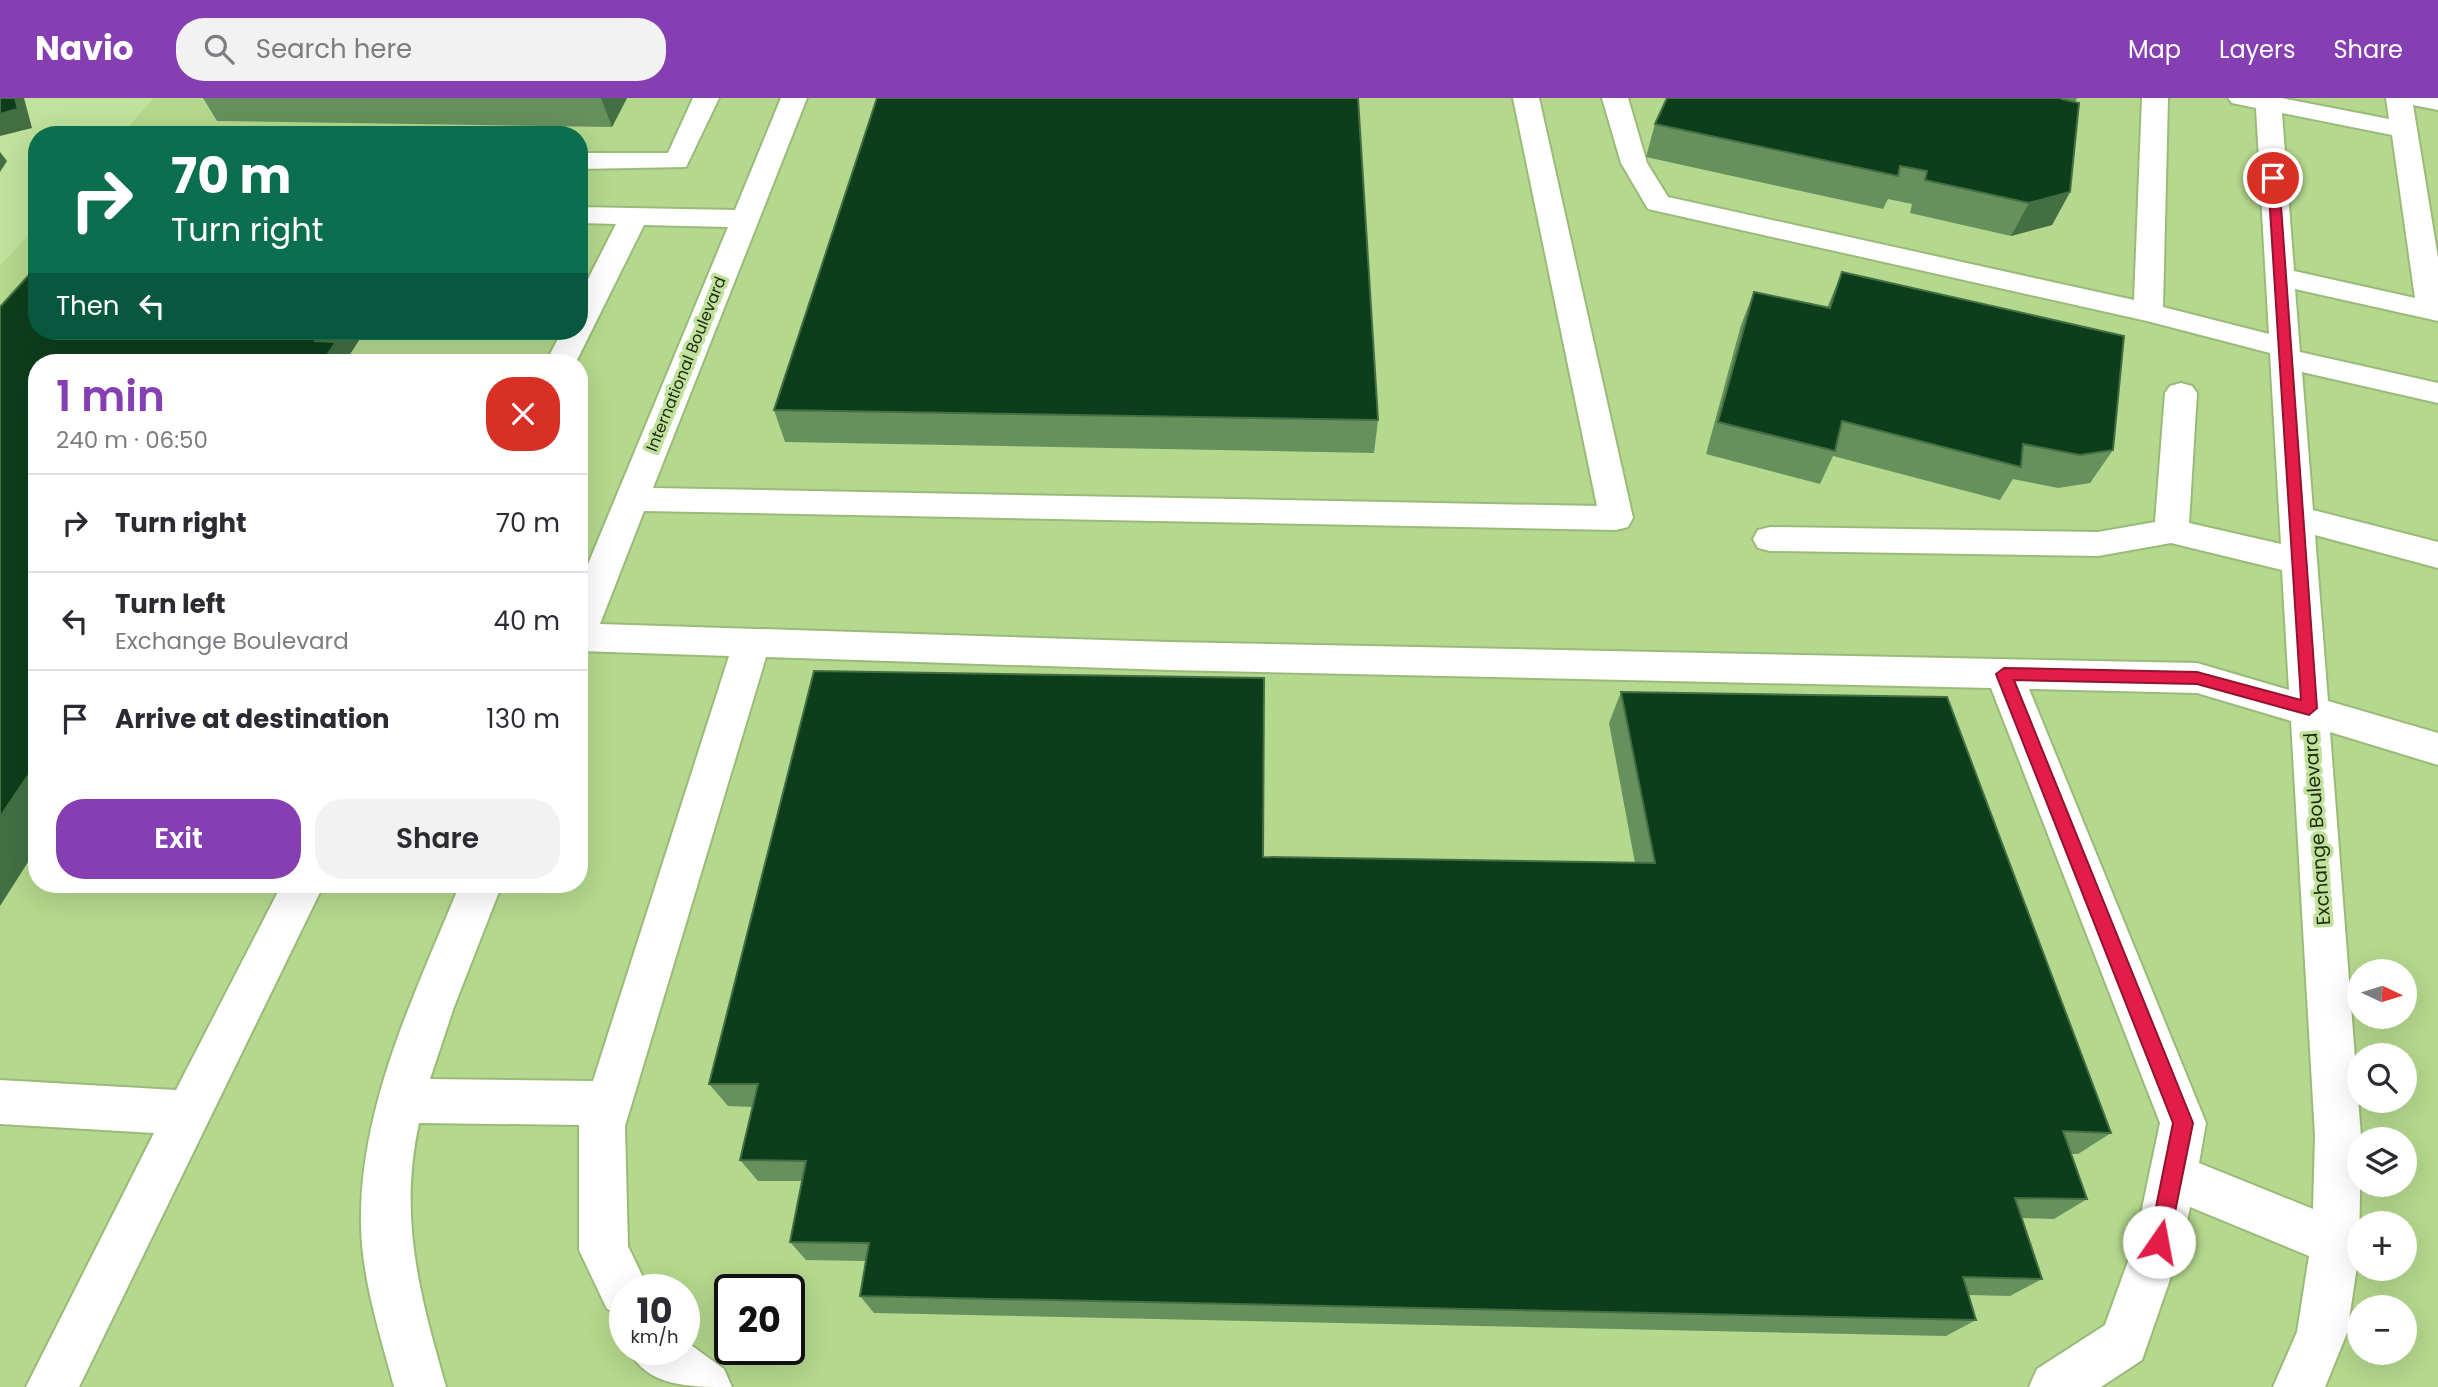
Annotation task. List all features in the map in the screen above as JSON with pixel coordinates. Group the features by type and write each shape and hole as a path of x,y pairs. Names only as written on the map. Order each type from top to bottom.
{"street":[{"path":"588,160 677,161 706,98"},
{"name":"International Boulevard","path":"588,608 794,98"},
{"path":"632,499 1616,518 1526,98"},
{"path":"1615,98 1634,163 1658,204 2148,312 2438,393"},
{"path":"2148,312 2155,98"},
{"path":"2280,277 2435,311 2426,196 2403,129 2399,98"},
{"path":"2414,98 2438,102"},
{"path":"2259,100 2403,129"},
{"name":"Exchange Boulevard","path":"2259,100 2280,277 2338,1136 2336,1243 2322,1333 2299,1387"},
{"path":"588,215 745,219"},
{"path":"588,308 634,217"},
{"path":"2171,531 2181,393"},
{"path":"2297,518 2438,555"},
{"path":"1770,539 2098,544 2171,531 2299,561"},
{"path":"588,637 1183,657 2197,678 2309,708 2438,749"},
{"path":"616,1274 604,1250 602,1126 752,642"},
{"path":"2004,674 2183,1123 2159,1242 2124,1342 2055,1387"},
{"path":"52,1387 299,893"},
{"path":"420,1387 396,1293 385,1225 389,1167 401,1101 430,1015 477,893"},
{"path":"401,1101 609,1103"},
{"path":"0,1102 189,1113"},
{"path":"2172,1176 2336,1243"},
{"path":"675,1365 706,1387"}],"shaded area":[{"path":"154,98 2438,98 2438,1387 0,1387 0,266 28,236 28,340 588,340 588,126 129,126"}],"building":[{"path":"0,98 15,98 18,109 0,114"},
{"path":"877,98 1358,98 1378,420 774,410"},
{"path":"1667,98 2061,98 2079,103 2070,192 2029,203 1925,180 1927,171 1900,166 1898,176 1655,124"},
{"path":"1842,272 2124,336 2113,450 2080,455 2023,444 2021,467 1842,421 1835,451 1718,422 1754,292 1830,308"},
{"path":"28,276 28,340 336,342 328,354 28,354 28,775 0,817 0,307"},
{"path":"814,671 1264,678 1263,857 1655,863 1621,692 1947,697 2111,1133 2063,1131 2087,1199 2015,1198 2042,1279 1963,1277 1976,1320 860,1296 869,1243 790,1242 806,1161 740,1160 758,1084 709,1084"}],"route":[{"path":"2159,1242 2183,1123 2004,674 2197,678 2309,708 2273,178"}]}
